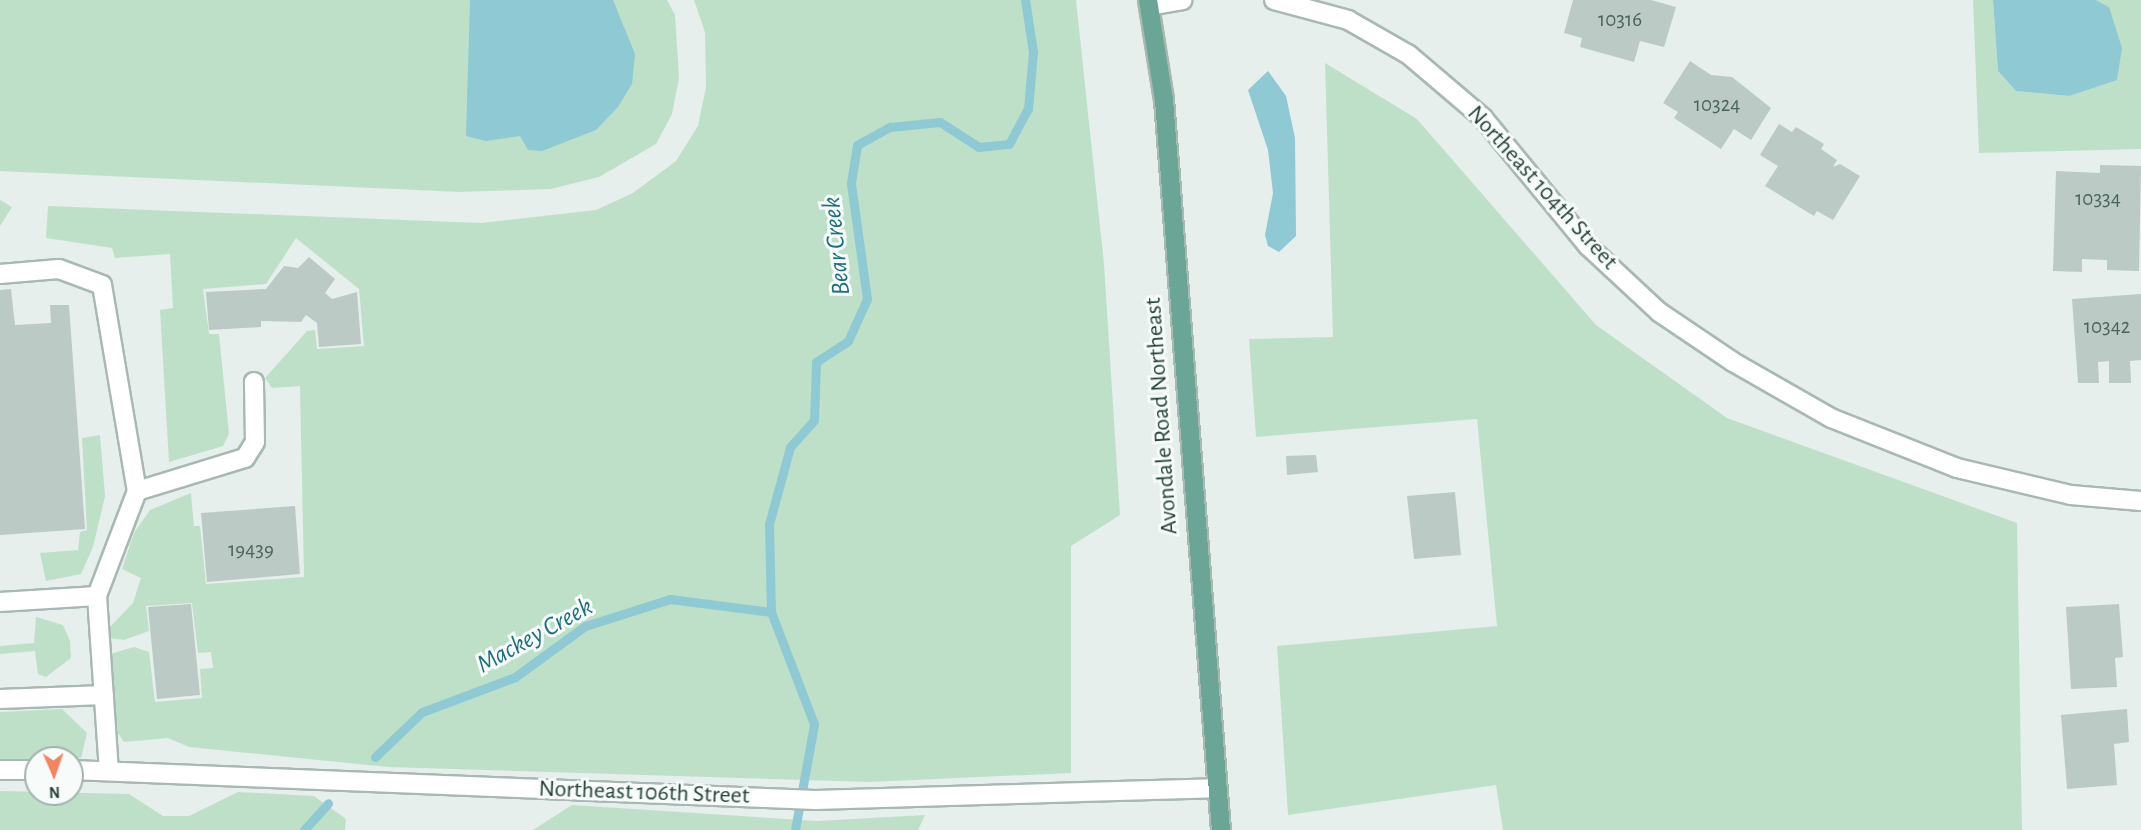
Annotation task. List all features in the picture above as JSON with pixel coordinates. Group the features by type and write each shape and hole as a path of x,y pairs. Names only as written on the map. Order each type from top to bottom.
{"main road":[{"name":"Avondale Road Northeast","path":"1148,3 1164,100 1215,788 1221,830"}],"street":[{"path":"1148,3 1182,0"},
{"name":"Northeast 104th Street","path":"1274,0 1348,20 1409,55 1483,118 1588,246 1659,312 1733,362 1831,418 1957,468 2071,495 2141,501"},
{"path":"0,274 59,269 102,285 137,491 96,596 109,770"},
{"path":"137,491 245,458 255,442 254,382"},
{"path":"0,603 96,596"},
{"path":"0,699 104,695"},
{"path":"0,770 24,770"},
{"name":"Northeast 106th Street","path":"84,770 815,800 1215,788"}],"green space":[{"path":"0,0 667,0 675,15 679,78 672,114 656,144 599,177 551,189 460,192 0,171"},
{"path":"694,0 1076,0 1104,264 1120,515 1071,546 1071,773 870,782 388,767 189,747 168,738 124,742 118,733 110,654 134,647 149,652 155,702 202,698 200,669 213,668 211,652 198,653 192,603 146,606 149,631 124,640 108,638 107,630 133,603 141,578 122,569 134,533 150,510 191,493 194,526 200,526 206,584 304,577 300,386 272,388 265,378 307,331 315,330 317,349 364,346 359,289 296,238 266,284 203,289 209,334 219,334 229,434 223,446 169,462 160,310 173,308 170,254 115,258 112,248 46,238 48,206 481,223 596,210 633,193 676,161 698,126 706,87 705,32"},
{"path":"1973,0 1993,0 1998,71 2016,91 2069,96 2109,7 2096,0 2141,0 2141,149 1979,153"},
{"path":"1325,63 1417,119 1596,325 1727,418 2017,523 2022,830 1503,830 1496,785 1288,815 1277,646 1497,626 1477,419 1256,437 1249,339 1333,337"},
{"path":"0,200 12,207 0,226"},
{"path":"100,435 105,496 93,547 81,574 46,581 40,553 78,550 80,532 87,530 82,438"},
{"path":"36,617 63,625 70,641 71,658 46,677 38,674 35,651 0,654 0,646 34,643"},
{"path":"62,709 87,733 84,746 24,746 24,759 0,760 0,712"},
{"path":"0,791 24,792 24,806 84,806 84,793 129,794 163,816 189,816 238,792 314,796 346,819 345,830 0,830"},
{"path":"572,805 817,821 925,815 918,830 533,830"}],"water":[{"path":"470,0 613,0 635,54 632,84 618,107 596,130 542,151 528,150 520,136 486,141 466,136"},
{"path":"1993,0 2096,0 2109,7 2122,48 2117,80 2069,96 2016,91 1998,71"},
{"path":"1268,71 1286,96 1295,138 1296,236 1279,252 1268,246 1265,235 1273,193 1268,150 1248,90"}],"building":[{"path":"1573,0 1651,0 1676,7 1664,47 1640,41 1634,62 1580,47 1582,38 1564,33"},
{"path":"1690,61 1711,75 1732,77 1771,108 1751,140 1734,129 1721,149 1674,118 1678,112 1663,103"},
{"path":"1779,124 1792,132 1796,127 1824,144 1821,149 1837,160 1833,167 1840,164 1860,176 1833,220 1817,211 1814,216 1765,186 1778,166 1760,155"},
{"path":"2100,165 2141,166 2139,271 2107,270 2107,260 2082,259 2082,272 2053,271 2056,171 2100,173"},
{"path":"309,257 335,279 325,293 332,299 357,292 361,344 319,347 317,323 306,315 301,322 261,321 261,327 209,330 206,292 266,289 284,266 298,268"},
{"path":"11,289 15,325 51,323 50,305 69,305 85,529 0,535 0,290"},
{"path":"2141,294 2141,360 2130,361 2131,383 2109,383 2109,361 2098,362 2099,383 2078,383 2072,299"},
{"path":"1316,455 1318,472 1287,475 1286,456"},
{"path":"1455,492 1461,555 1414,559 1407,496"},
{"path":"295,506 300,574 207,582 201,513"},
{"path":"191,604 200,695 157,699 148,607"},
{"path":"2119,604 2123,657 2115,658 2117,687 2071,689 2066,607"},
{"path":"2127,709 2129,742 2114,744 2117,785 2067,789 2061,715"}],"waterway":[{"name":"Bear Creek","path":"795,830 814,724 771,612 769,524 790,447 814,420 816,362 848,341 867,299 851,183 857,145 890,127 940,122 979,147 1009,144 1028,109 1033,52 1025,0"},
{"name":"Mackey Creek","path":"375,757 422,712 515,677 585,626 670,599 771,612"},
{"name":"Mackey Creek","path":"304,830 328,803"}]}
